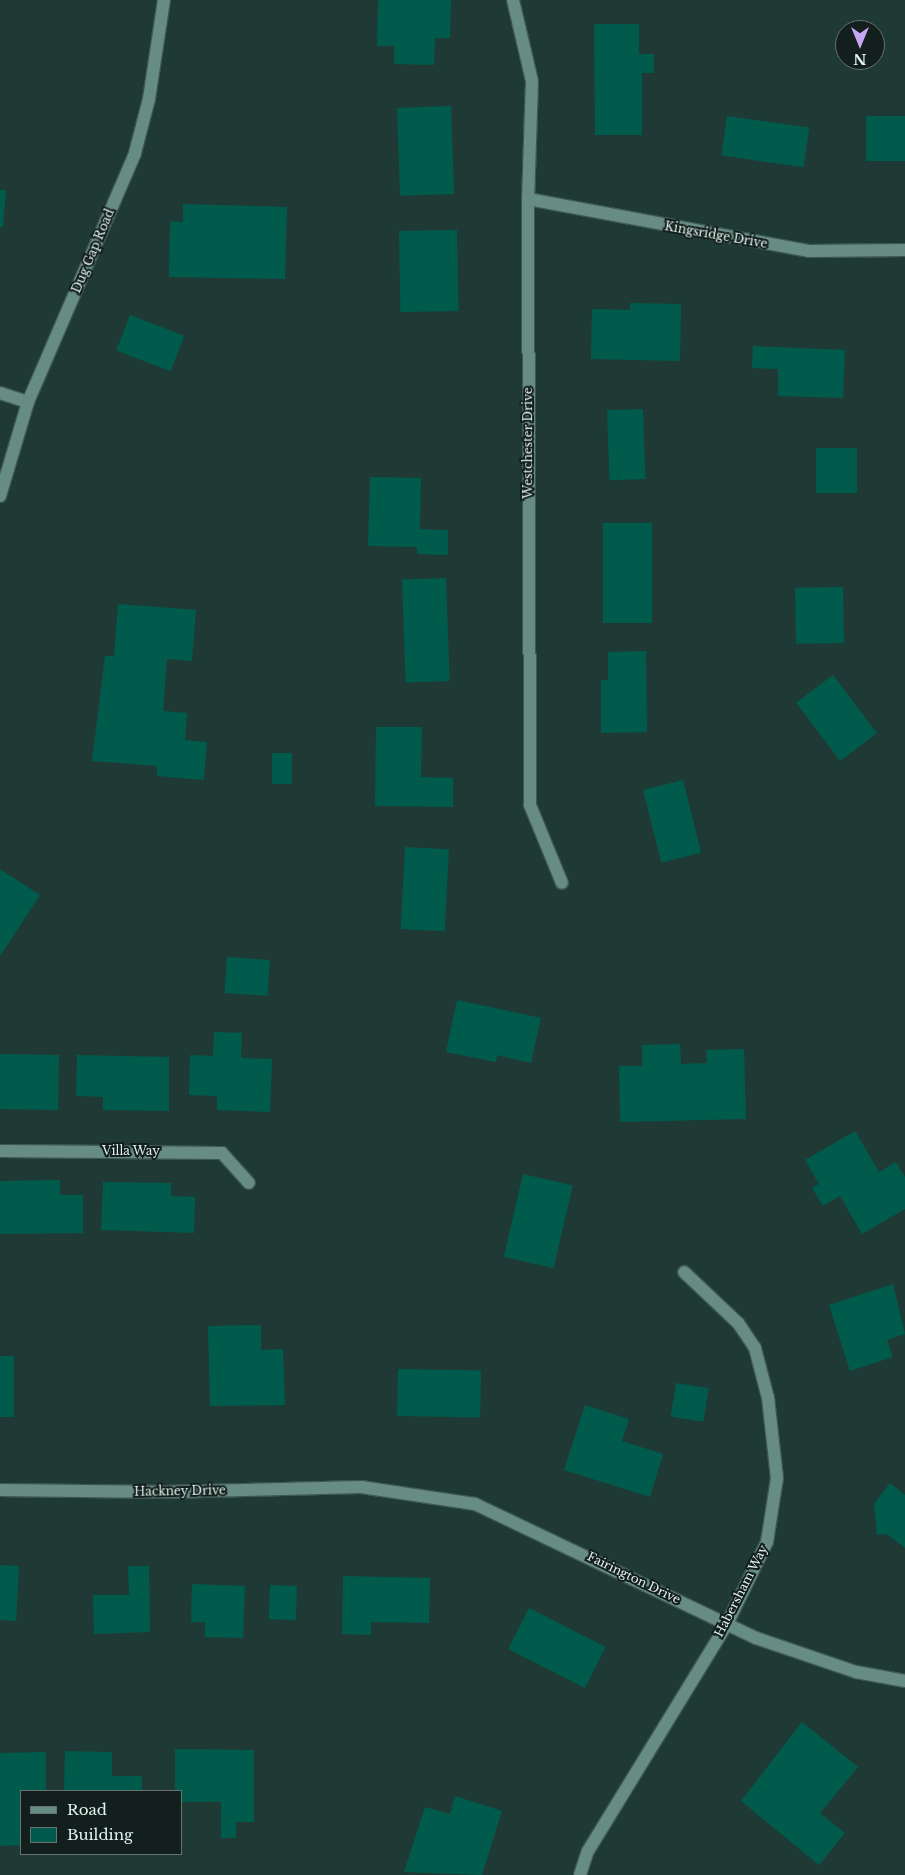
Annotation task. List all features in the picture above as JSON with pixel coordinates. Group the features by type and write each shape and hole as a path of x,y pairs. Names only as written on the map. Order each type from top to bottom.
{"street":[{"name":"Dug Gap Road","path":"0,496 28,402 135,153 149,99 164,0"},
{"name":"Westchester Drive","path":"513,0 532,81 528,199 530,805 562,883"},
{"name":"Kingsridge Drive","path":"528,199 808,251 905,250"},
{"path":"0,393 28,402"},
{"name":"Villa Way","path":"0,1151 222,1153 249,1183"},
{"name":"Habersham Way","path":"580,1875 588,1852 727,1624 767,1542 777,1478 768,1398 755,1348 738,1323 684,1272"},
{"name":"Fairington Drive","path":"361,1487 475,1504 727,1624 856,1672 905,1680"},
{"name":"Hackney Drive","path":"0,1490 166,1492 361,1487"}],"building":[{"path":"378,0 451,0 450,38 435,38 434,65 394,64 394,46 377,46"},
{"path":"594,24 639,24 639,54 654,54 654,73 642,73 642,135 595,135"},
{"path":"451,106 454,194 400,196 397,108"},
{"path":"727,116 809,128 804,167 721,156"},
{"path":"866,116 905,116 905,161 866,161"},
{"path":"0,190 6,190 3,227 0,227"},
{"path":"183,204 287,207 285,279 169,277 170,221 183,222"},
{"path":"457,230 458,311 400,312 399,231"},
{"path":"630,303 681,304 680,361 591,359 592,309 630,310"},
{"path":"130,315 184,336 171,371 116,350"},
{"path":"753,346 845,350 843,398 778,396 778,369 752,368"},
{"path":"643,409 645,479 609,480 607,410"},
{"path":"816,448 857,448 857,493 816,493"},
{"path":"370,477 421,478 420,529 448,530 448,555 417,554 417,547 368,546"},
{"path":"603,523 652,523 652,623 603,623"},
{"path":"446,578 450,681 406,682 402,580"},
{"path":"843,587 844,643 796,644 795,588"},
{"path":"118,604 196,610 192,661 167,659 163,711 187,713 185,740 207,742 204,780 157,776 157,766 92,761 105,656 114,656"},
{"path":"646,651 647,732 601,733 601,680 608,680 608,652"},
{"path":"833,675 877,733 840,761 796,703"},
{"path":"376,727 422,727 421,777 453,778 453,807 375,806"},
{"path":"272,753 292,753 292,784 272,784"},
{"path":"683,780 701,853 661,863 643,790"},
{"path":"405,847 449,849 445,931 401,929"},
{"path":"0,869 40,895 0,956"},
{"path":"227,957 270,960 267,996 224,993"},
{"path":"457,1000 541,1018 531,1063 497,1055 496,1062 446,1052"},
{"path":"214,1032 242,1033 241,1058 272,1059 270,1112 217,1110 217,1096 189,1095 190,1055 213,1056"},
{"path":"680,1044 681,1064 707,1063 706,1050 744,1049 746,1119 620,1122 619,1066 642,1066 642,1045"},
{"path":"0,1054 59,1055 58,1110 0,1109"},
{"path":"77,1055 169,1057 169,1111 103,1110 103,1097 76,1096"},
{"path":"855,1131 879,1172 896,1162 905,1177 905,1209 862,1234 840,1196 823,1206 812,1188 819,1184 805,1160"},
{"path":"523,1174 573,1185 554,1268 504,1257"},
{"path":"60,1180 60,1195 83,1195 83,1233 0,1234 0,1181"},
{"path":"103,1182 171,1183 171,1196 195,1197 194,1233 101,1230"},
{"path":"893,1284 905,1334 887,1340 893,1357 850,1371 829,1305"},
{"path":"261,1325 261,1350 283,1349 285,1405 210,1406 208,1326"},
{"path":"0,1356 14,1356 14,1417 0,1417"},
{"path":"398,1369 481,1370 480,1417 397,1416"},
{"path":"676,1383 709,1388 703,1422 671,1417"},
{"path":"585,1405 629,1419 622,1441 663,1454 650,1497 564,1470"},
{"path":"890,1483 905,1495 905,1548 887,1534 877,1535 874,1504"},
{"path":"0,1565 19,1566 16,1621 0,1620"},
{"path":"128,1566 149,1566 150,1632 94,1634 93,1595 129,1595"},
{"path":"343,1576 430,1578 429,1623 371,1622 371,1635 342,1634"},
{"path":"192,1584 245,1586 243,1638 205,1637 205,1622 191,1622"},
{"path":"270,1585 297,1586 296,1620 269,1619"},
{"path":"529,1608 606,1647 585,1688 508,1649"},
{"path":"802,1722 858,1767 820,1813 845,1833 819,1865 741,1801"},
{"path":"175,1749 254,1750 254,1822 236,1822 236,1838 221,1838 221,1802 182,1802 182,1790 175,1790"},
{"path":"65,1751 112,1752 112,1776 142,1776 142,1790 64,1790"},
{"path":"46,1752 46,1790 20,1790 20,1845 0,1846 0,1753"},
{"path":"455,1796 502,1811 482,1875 404,1872 425,1807 450,1814"}]}
